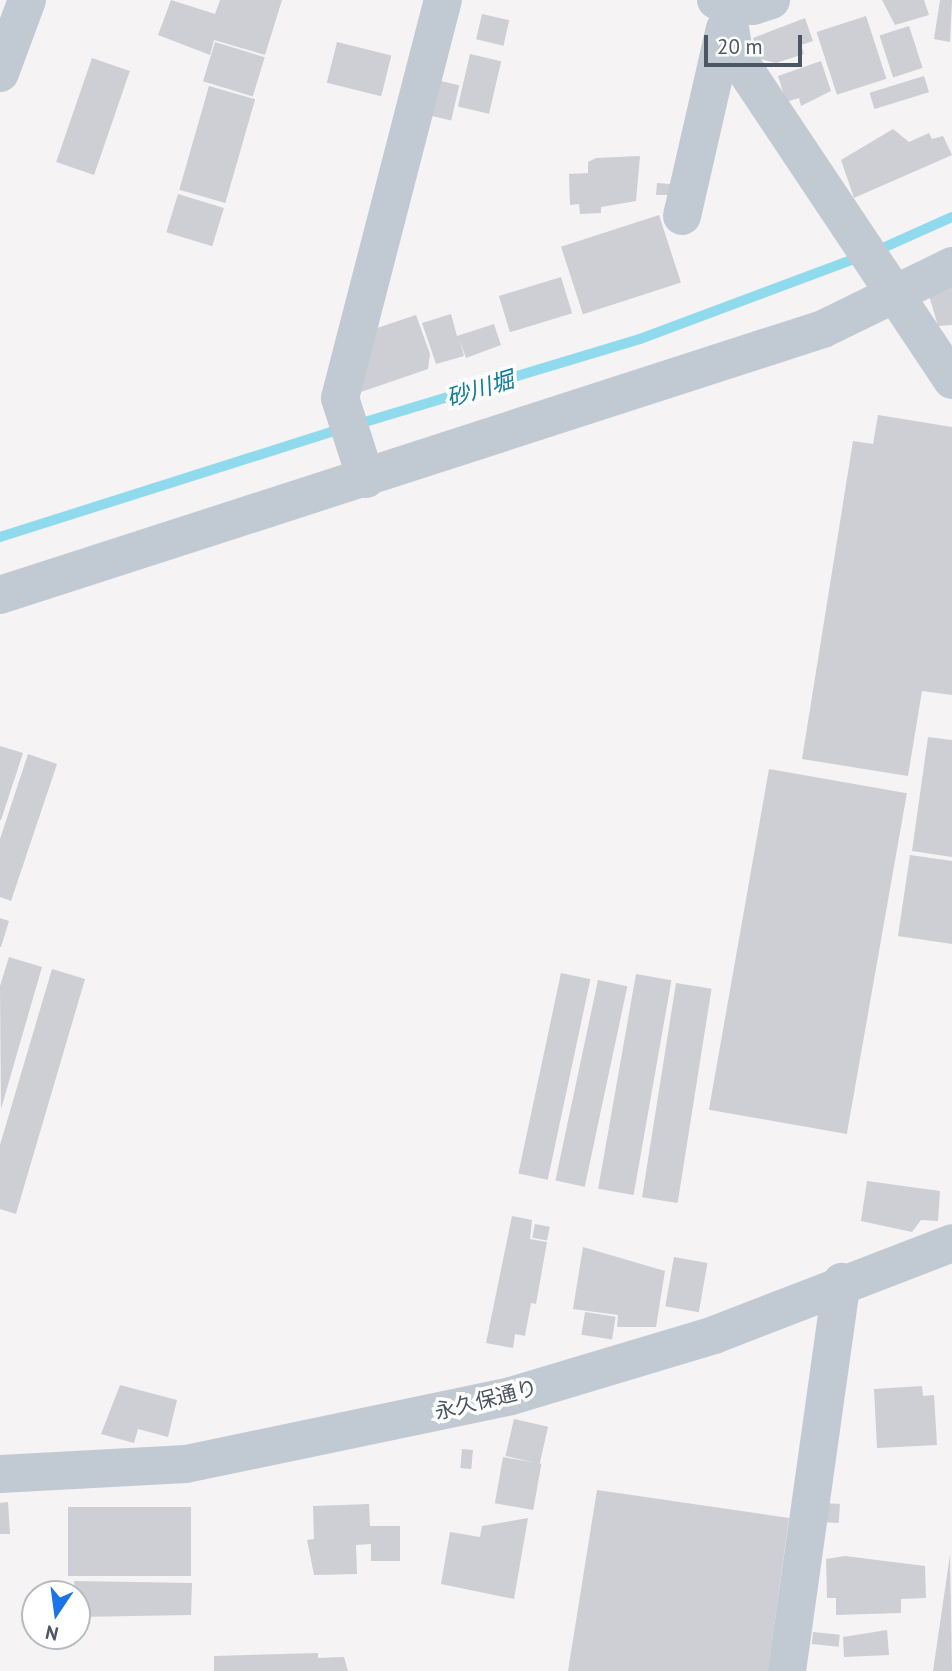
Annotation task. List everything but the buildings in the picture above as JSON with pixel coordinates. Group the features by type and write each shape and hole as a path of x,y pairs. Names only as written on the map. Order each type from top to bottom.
{"street":[{"path":"0,73 27,0"},
{"path":"364,472 343,405 443,0"},
{"path":"722,11 771,0"},
{"path":"682,216 722,11"},
{"path":"722,11 843,218 952,380"},
{"path":"0,596 364,472 823,329 891,290 952,266"},
{"name":"永久保通り","path":"0,1474 186,1464 335,1436 607,1368 714,1335 842,1282 952,1243"},
{"path":"787,1671 842,1282"}],"waterway":[{"name":"砂川堀","path":"876,251 952,217"},
{"name":"砂川堀","path":"355,425 640,339 859,257"},
{"name":"砂川堀","path":"0,537 341,429"}]}
